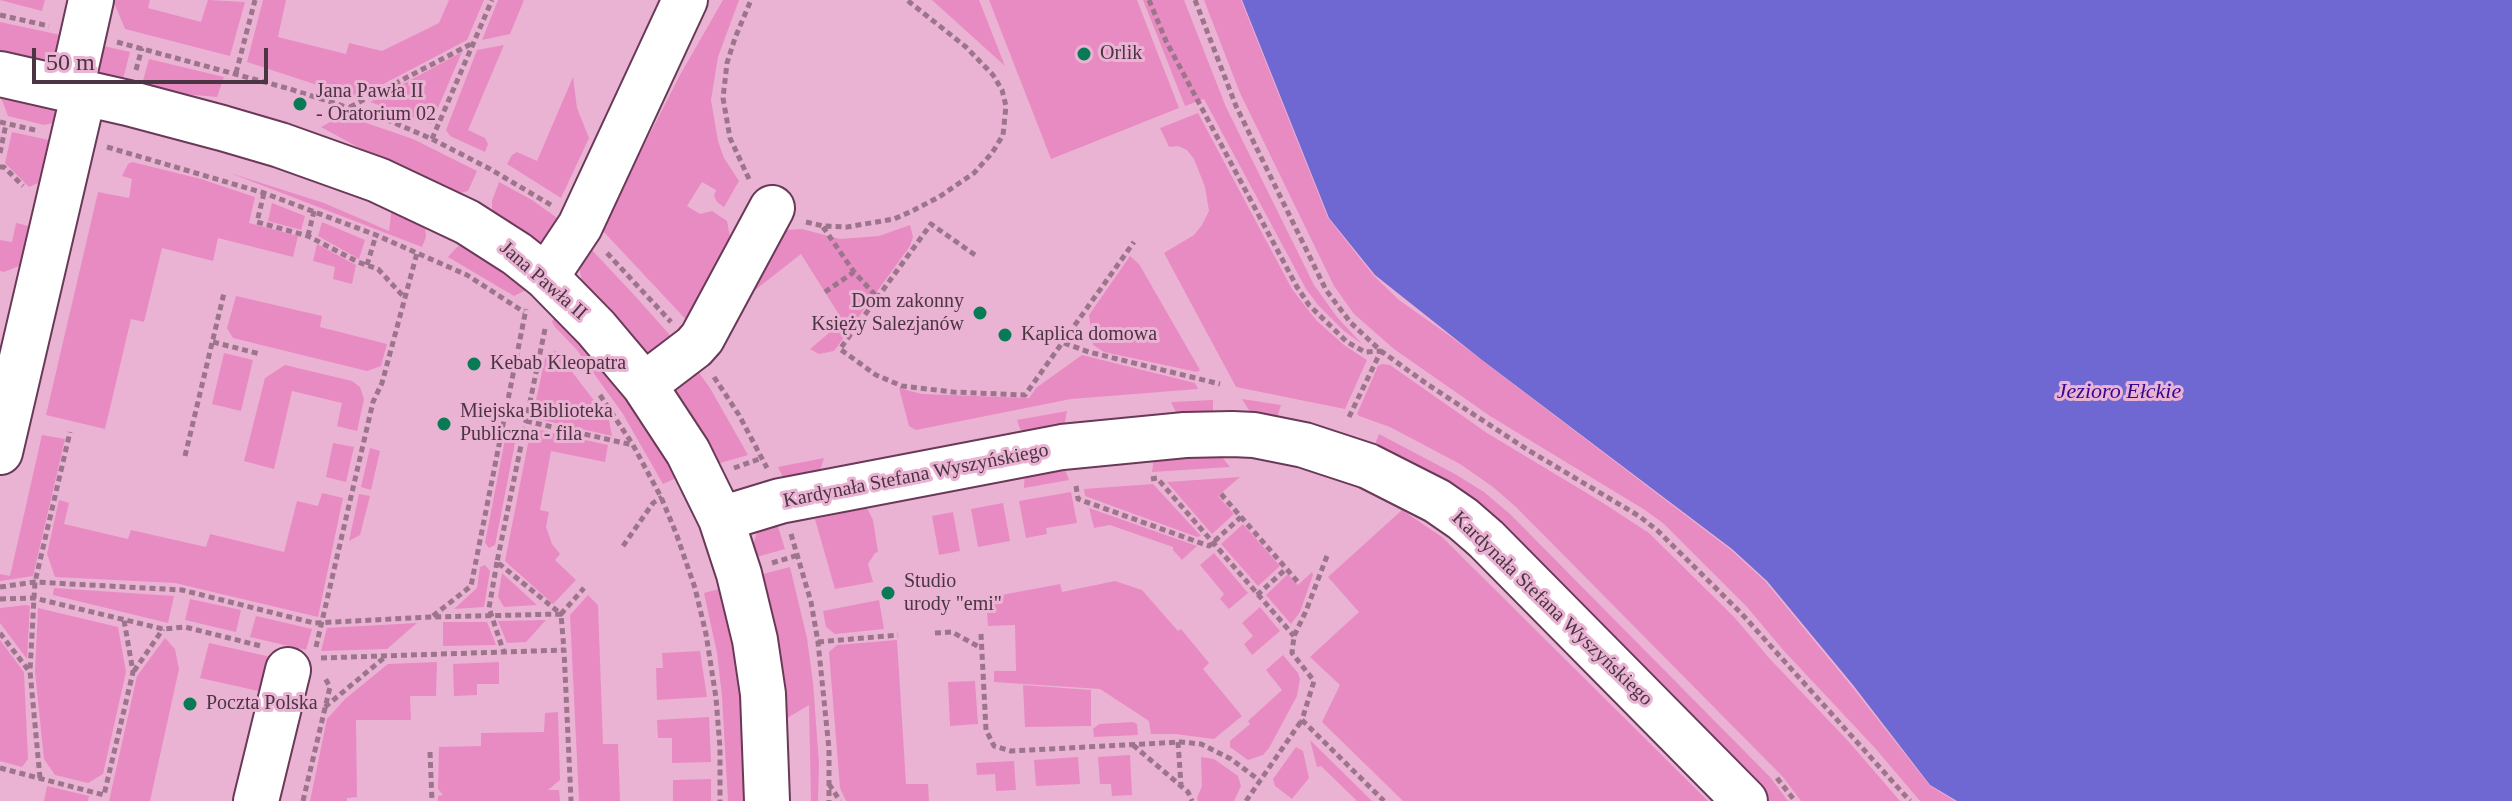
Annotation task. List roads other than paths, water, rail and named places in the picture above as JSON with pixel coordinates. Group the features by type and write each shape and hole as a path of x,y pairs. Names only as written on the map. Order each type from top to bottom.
{"street":[{"path":"0,452 73,138 91,0"},
{"path":"535,295 580,226 685,0"},
{"name":"Jana Pawła II","path":"0,74 77,90 237,132 378,180 467,222 517,254 535,295 611,344 644,385 688,452 721,519 739,574 755,640 763,694 767,801"},
{"path":"644,385 702,338 772,208"},
{"name":"Kardynała Stefana Wyszyńskiego","path":"721,519 773,483 1159,437 1254,435 1304,445 1345,457 1411,486 1463,519 1745,801"},
{"path":"256,801 291,659"}],"water":[{"name":"Jezioro Ełckie","path":"1242,0 2512,0 2512,801 1957,801 1930,785 1767,581 1732,549 1375,275 1329,218"}],"place":[{"name":"Orlik","path":"1084,54"},
{"name":"Jana Pawła II - Oratorium 02","path":"300,104"},
{"name":"Dom zakonny Księży Salezjanów","path":"980,313"},
{"name":"Kaplica domowa","path":"1005,335"},
{"name":"Kebab Kleopatra","path":"474,364"},
{"name":"Miejska Biblioteka Publiczna - fila","path":"444,424"},
{"name":"Studio urody \"emi\"","path":"888,593"},
{"name":"Poczta Polska","path":"190,704"}]}
